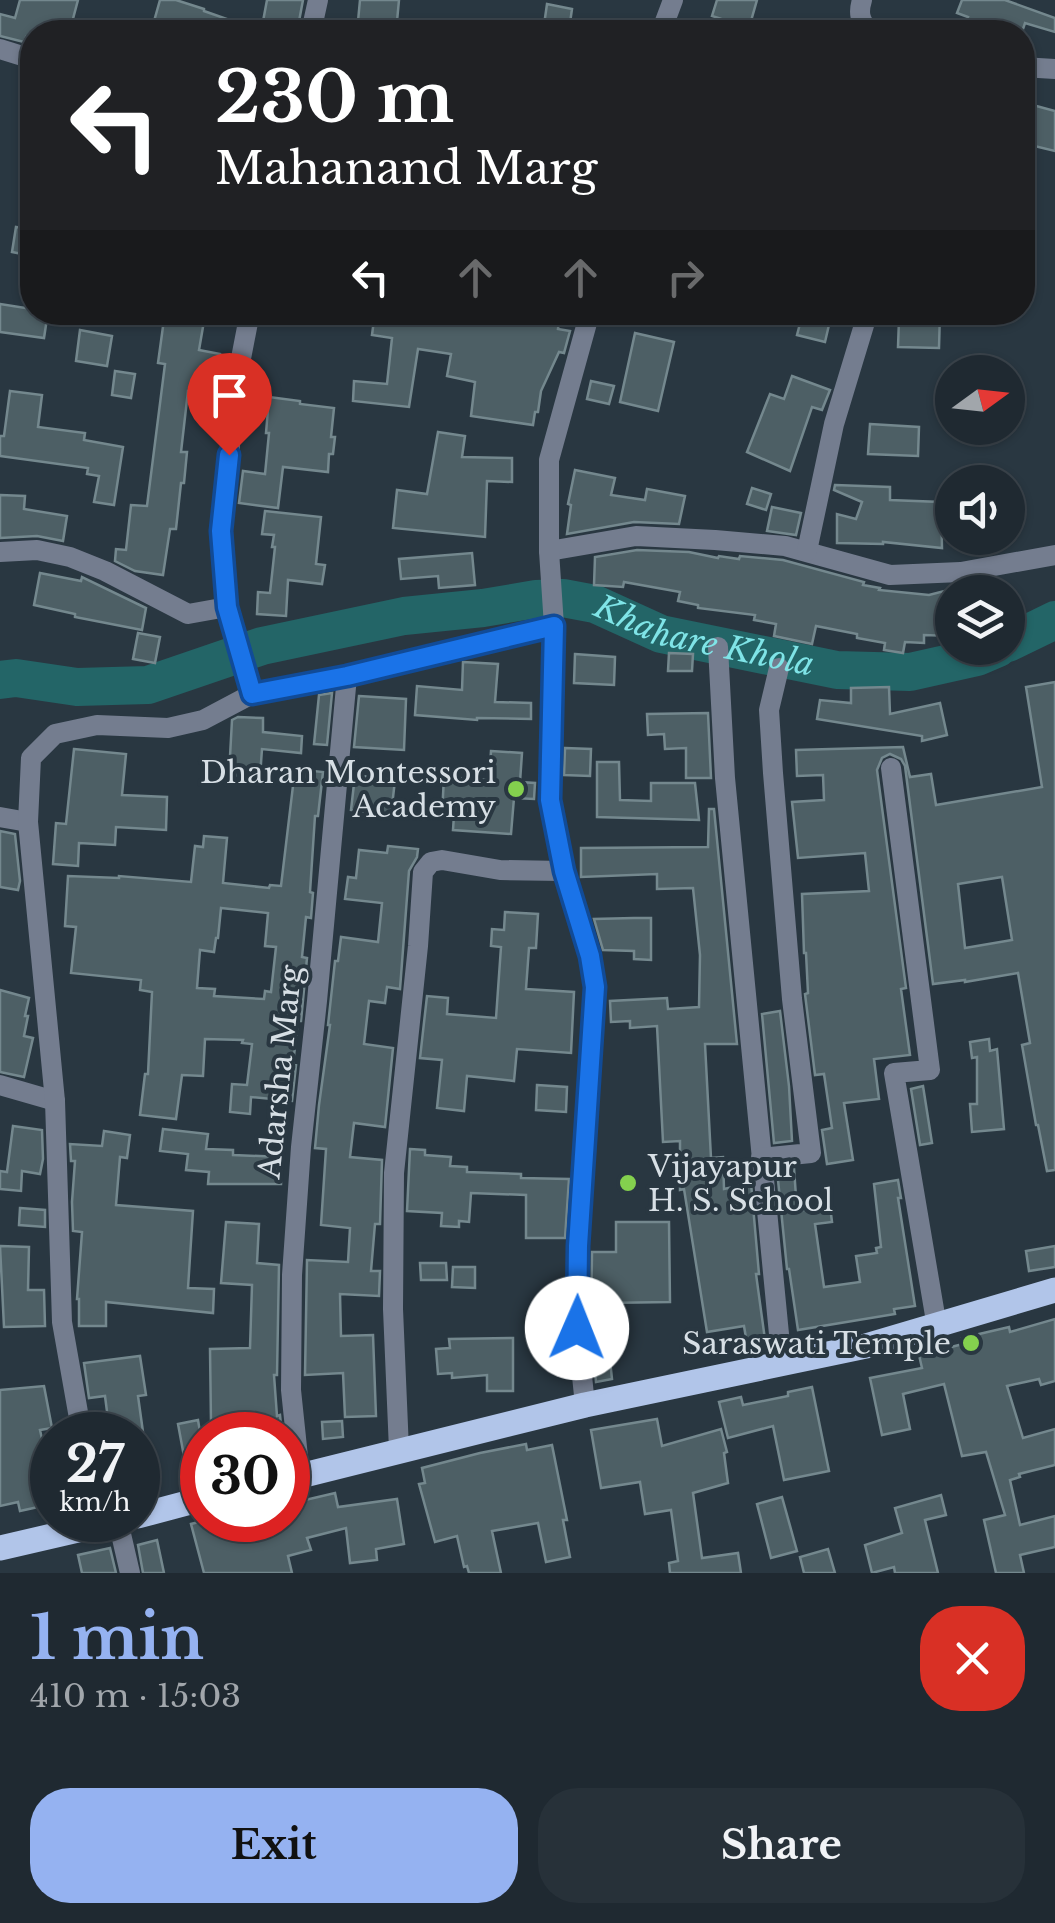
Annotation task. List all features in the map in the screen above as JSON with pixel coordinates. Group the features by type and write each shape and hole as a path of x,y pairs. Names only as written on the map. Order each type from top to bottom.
{"main road":[{"path":"310,1473 586,1405 866,1346 1055,1290"},
{"path":"0,1548 30,1541"}],"street":[{"path":"248,325 237,380 221,531 227,607 252,694"},
{"path":"586,325 549,460 553,619 550,800 595,987 578,1246 577,1328 586,1405"},
{"path":"807,552 834,424 864,325"},
{"path":"549,552 636,536 715,540 785,546 890,575 960,572 1055,555"},
{"path":"0,552 37,550 70,558 188,614 227,607"},
{"path":"78,1412 62,1322 55,1101 28,822 32,758 55,734 98,725 168,728 203,720 252,694 347,676 553,619"},
{"path":"718,647 725,778 782,1364"},
{"path":"761,1158 810,1152 792,1000 773,773 769,710 779,668"},
{"name":"Adarsha Marg","path":"293,1412 292,1275 301,1147 347,676"},
{"path":"890,768 930,1070 894,1074 937,1327"},
{"path":"0,817 28,822"},
{"path":"399,1450 392,1309 394,1174 423,872 431,862 442,860 500,870 564,871"},
{"path":"0,1085 55,1101"},
{"path":"117,1542 130,1573"}],"building":[{"path":"20,0 78,0 73,20 20,20 20,41 0,36 0,14 15,18"},
{"path":"160,0 176,0 230,20 154,20"},
{"path":"267,0 303,0 299,20 263,20"},
{"path":"360,0 399,0 397,20 358,20"},
{"path":"717,0 757,0 751,20 712,16"},
{"path":"962,0 1005,0 1055,18 1055,32 1035,26 1035,20 967,20 968,17 957,13"},
{"path":"547,4 572,9 570,20 545,20"},
{"path":"1035,106 1055,111 1055,151 1035,146"},
{"path":"16,227 20,228 20,254 12,252"},
{"path":"0,304 20,307 20,325 46,325 44,338 0,332"},
{"path":"163,325 203,325 199,350 220,354 213,396 188,391 181,452 187,452 184,483 176,529 170,529 163,575 135,571 115,561 116,549 126,550 131,505 147,506 165,364 158,363"},
{"path":"373,325 558,325 558,329 570,331 564,353 559,352 541,391 533,425 471,416 475,382 447,376 451,354 418,349 409,407 353,401 354,381 387,384 392,338 372,335"},
{"path":"800,325 829,325 825,342 797,335"},
{"path":"899,325 940,325 939,348 898,347"},
{"path":"80,330 112,336 107,366 76,361"},
{"path":"635,333 674,342 658,411 620,402"},
{"path":"115,371 135,374 131,398 112,395"},
{"path":"792,376 830,390 822,410 812,407 790,471 747,452 770,394 784,399"},
{"path":"591,381 614,386 609,404 587,399"},
{"path":"10,391 42,395 38,427 85,433 84,440 123,447 114,505 94,502 99,476 87,474 88,468 0,456 0,436 4,436"},
{"path":"269,397 334,408 331,437 335,437 328,472 283,467 278,508 239,503 243,471 265,474"},
{"path":"870,424 919,427 918,456 868,454"},
{"path":"438,432 465,436 462,457 512,458 512,482 487,481 485,537 393,528 397,490 427,494"},
{"path":"575,470 615,478 611,495 645,500 647,489 685,496 679,524 634,522 567,534"},
{"path":"835,485 890,487 890,500 935,502 935,547 883,542 837,543 837,514 856,519 862,502 834,490"},
{"path":"752,488 771,494 766,510 747,504"},
{"path":"0,495 25,496 24,509 67,516 63,541 37,536 0,538"},
{"path":"772,507 801,513 796,535 767,531"},
{"path":"265,511 321,517 316,564 325,565 322,584 288,580 286,616 257,614 258,592 270,593 275,547 274,535 262,534"},
{"path":"637,550 783,560 864,582 863,585 879,590 935,593 935,635 924,635 924,643 905,642 903,653 884,650 885,643 857,638 857,634 816,626 812,644 774,636 776,624 754,620 755,615 698,608 678,601 680,592 624,582 623,587 594,585 595,557"},
{"path":"472,553 475,585 439,588 438,576 401,579 399,559"},
{"path":"40,573 81,581 82,577 146,608 142,630 34,605"},
{"path":"138,633 160,637 155,663 133,659"},
{"path":"669,653 693,654 692,671 668,671"},
{"path":"575,654 615,657 614,685 574,683"},
{"path":"463,662 498,664 495,702 531,703 531,719 415,715 417,686 462,690"},
{"path":"1055,682 1055,1170 1047,1171 1036,1125 1022,1045 1030,1043 1018,973 933,984 905,766 890,754 882,758 877,770 906,988 901,989 910,1055 874,1059 879,1099 844,1103 853,1160 827,1164 822,1130 832,1128 824,1074 815,1075 805,994 808,993 802,894 869,891 865,853 798,858 792,802 824,800 823,775 797,776 796,750 903,747 910,777 931,774 936,805 1042,787 1026,687","holes":["1002,877 1012,940 965,948 958,884"]},
{"path":"889,687 890,714 940,703 947,735 922,741 922,736 817,719 820,700 851,703 851,688"},
{"path":"332,693 327,745 314,744 319,695"},
{"path":"359,696 406,699 404,750 354,747"},
{"path":"708,713 711,778 686,778 686,748 665,749 664,734 648,735 647,714"},
{"path":"263,718 263,732 302,736 301,753 262,749 260,777 229,775 232,720"},
{"path":"565,748 591,749 590,776 564,775"},
{"path":"74,749 126,754 122,795 167,797 166,830 116,827 115,845 79,843 78,866 53,864 56,823 66,824"},
{"path":"491,751 522,753 520,782 535,783 534,799 514,798 511,834 453,830 454,815 442,814 444,777 489,780"},
{"path":"597,762 619,762 620,800 651,801 651,783 695,783 699,820 597,817"},
{"path":"295,769 323,772 315,816 311,918 306,917 302,957 307,958 292,1101 251,1097 250,1114 230,1112 232,1084 247,1085 252,1044 242,1043 243,1040 205,1039 203,1076 182,1075 176,1119 140,1115 148,1074 152,992 140,990 141,980 71,973 76,927 65,926 68,876 191,882 195,846 203,847 204,836 227,838 223,883 281,886","holes":["221,908 268,913 265,946 276,947 271,992 265,991 264,999 214,996 215,989 197,988 200,950 214,952"]},
{"path":"355,775 395,780 391,815 351,810"},
{"path":"709,809 714,809 737,1044 705,1044 711,1158 723,1157 724,1189 751,1183 756,1274 766,1347 748,1350 744,1326 707,1332 684,1189 680,1190 680,1141 663,1142 657,1026 630,1028 630,1021 611,1022 610,1001 667,998 668,1009 699,1007 700,955 693,888 657,889 657,874 581,877 581,848 708,847"},
{"path":"0,831 15,834 18,890 0,887"},
{"path":"388,846 418,849 409,871 400,989 387,987 385,1003 369,1001 364,1044 393,1048 385,1127 354,1123 350,1157 382,1160 380,1224 375,1224 371,1271 380,1271 379,1296 340,1294 341,1336 373,1335 376,1416 345,1417 343,1373 305,1375 307,1260 348,1262 350,1228 321,1225 326,1149 315,1148 335,961 341,937 378,942 382,903 345,899 348,877 356,878 359,850 387,853"},
{"path":"505,912 538,914 536,948 529,948 526,989 574,992 571,1053 517,1049 514,1081 467,1076 464,1111 437,1108 442,1060 420,1058 427,996 448,998 447,1014 496,1018 501,947 491,946 492,929 504,930"},
{"path":"651,918 651,960 634,959 634,951 603,950 594,919"},
{"path":"0,990 29,998 24,1036 33,1038 24,1077 0,1072"},
{"path":"780,1011 792,1141 774,1143 762,1014"},
{"path":"989,1039 990,1051 997,1049 1004,1129 972,1132 970,1104 977,1104 977,1057 972,1058 970,1042"},
{"path":"537,1085 567,1087 566,1112 536,1110"},
{"path":"923,1086 932,1143 920,1145 911,1089"},
{"path":"13,1126 42,1130 40,1174 22,1171 21,1191 0,1189 0,1171 7,1172"},
{"path":"163,1129 208,1134 206,1149 233,1150 233,1155 282,1157 281,1184 208,1184 209,1172 186,1170 188,1154 160,1151"},
{"path":"104,1131 130,1135 127,1158 120,1157 116,1205 193,1211 188,1288 214,1289 213,1313 106,1302 106,1326 79,1326 82,1232 73,1231 75,1161 71,1161 70,1144 102,1146"},
{"path":"410,1149 425,1150 425,1155 451,1157 450,1166 467,1167 467,1172 569,1179 565,1238 526,1238 526,1195 471,1193 469,1222 459,1221 459,1227 441,1226 442,1213 407,1211"},
{"path":"794,1168 797,1211 830,1206 832,1222 815,1224 824,1287 860,1282 856,1256 877,1253 876,1248 881,1247 874,1184 898,1180 915,1306 894,1309 895,1314 798,1330 777,1170"},
{"path":"20,1208 45,1210 45,1227 19,1225"},
{"path":"226,1222 259,1224 257,1263 279,1265 274,1375 277,1412 211,1412 210,1349 250,1348 252,1285 221,1283"},
{"path":"616,1222 669,1222 670,1302 604,1303 612,1379 596,1382 591,1327 592,1252 616,1252"},
{"path":"0,1246 29,1247 28,1290 44,1290 45,1326 4,1327"},
{"path":"1055,1246 1055,1267 1029,1271 1026,1251"},
{"path":"420,1263 446,1263 447,1280 421,1280"},
{"path":"453,1267 475,1267 475,1288 452,1287"},
{"path":"1055,1319 1055,1381 1041,1385 1039,1379 1007,1386 1023,1438 1055,1429 1055,1465 1010,1480 1020,1525 1055,1516 1055,1547 1020,1555 1024,1573 996,1573 984,1520 1005,1515 986,1452 962,1456 944,1384 903,1394 910,1429 882,1435 870,1378 922,1368 919,1355 963,1344 962,1338 1009,1327 1010,1332"},
{"path":"513,1338 513,1391 487,1391 487,1375 452,1378 452,1373 438,1374 436,1349 450,1348 449,1339"},
{"path":"140,1356 146,1395 138,1396 140,1412 107,1412 105,1396 89,1398 84,1363"},
{"path":"44,1386 49,1412 30,1412 30,1509 20,1511 18,1502 0,1506 0,1390"},
{"path":"812,1387 829,1471 784,1480 773,1426 728,1438 719,1402 741,1397 743,1405"},
{"path":"657,1419 662,1446 721,1429 728,1483 693,1493 702,1558 738,1553 741,1573 670,1573 669,1563 678,1561 671,1510 645,1514 640,1482 601,1488 591,1430"},
{"path":"342,1421 343,1437 323,1439 322,1422"},
{"path":"526,1444 527,1450 552,1445 570,1557 546,1562 538,1523 492,1531 501,1573 469,1573 457,1536 435,1542 419,1484 425,1483 422,1468"},
{"path":"335,1493 338,1507 397,1499 404,1544 376,1549 377,1560 350,1563 346,1528 310,1537 310,1499"},
{"path":"941,1495 946,1515 925,1520 938,1573 895,1573 894,1567 872,1573 865,1545 902,1533 895,1508"},
{"path":"782,1497 797,1551 771,1558 757,1504"},
{"path":"157,1542 164,1573 143,1573 138,1545"},
{"path":"196,1542 308,1542 311,1550 288,1556 292,1573 204,1573"},
{"path":"110,1548 116,1573 82,1573 78,1555"},
{"path":"828,1549 835,1573 804,1573 800,1557"}],"waterway":[{"name":"Khahare Khola","path":"0,680 16,678 77,687 148,685 262,646 404,616 563,598 595,604 661,634 837,670 910,672 941,665"},
{"name":"Khahare Khola","path":"1025,635 1055,620"}],"place":[{"name":"Dharan Montessori Academy","path":"516,789"},
{"name":"Vijayapur H. S. School","path":"628,1183"},
{"name":"Saraswati Temple","path":"971,1343"}],"route":[{"path":"229,455 221,531 227,607 252,694 347,676 554,626 550,800 595,987 578,1246 577,1328"}]}
